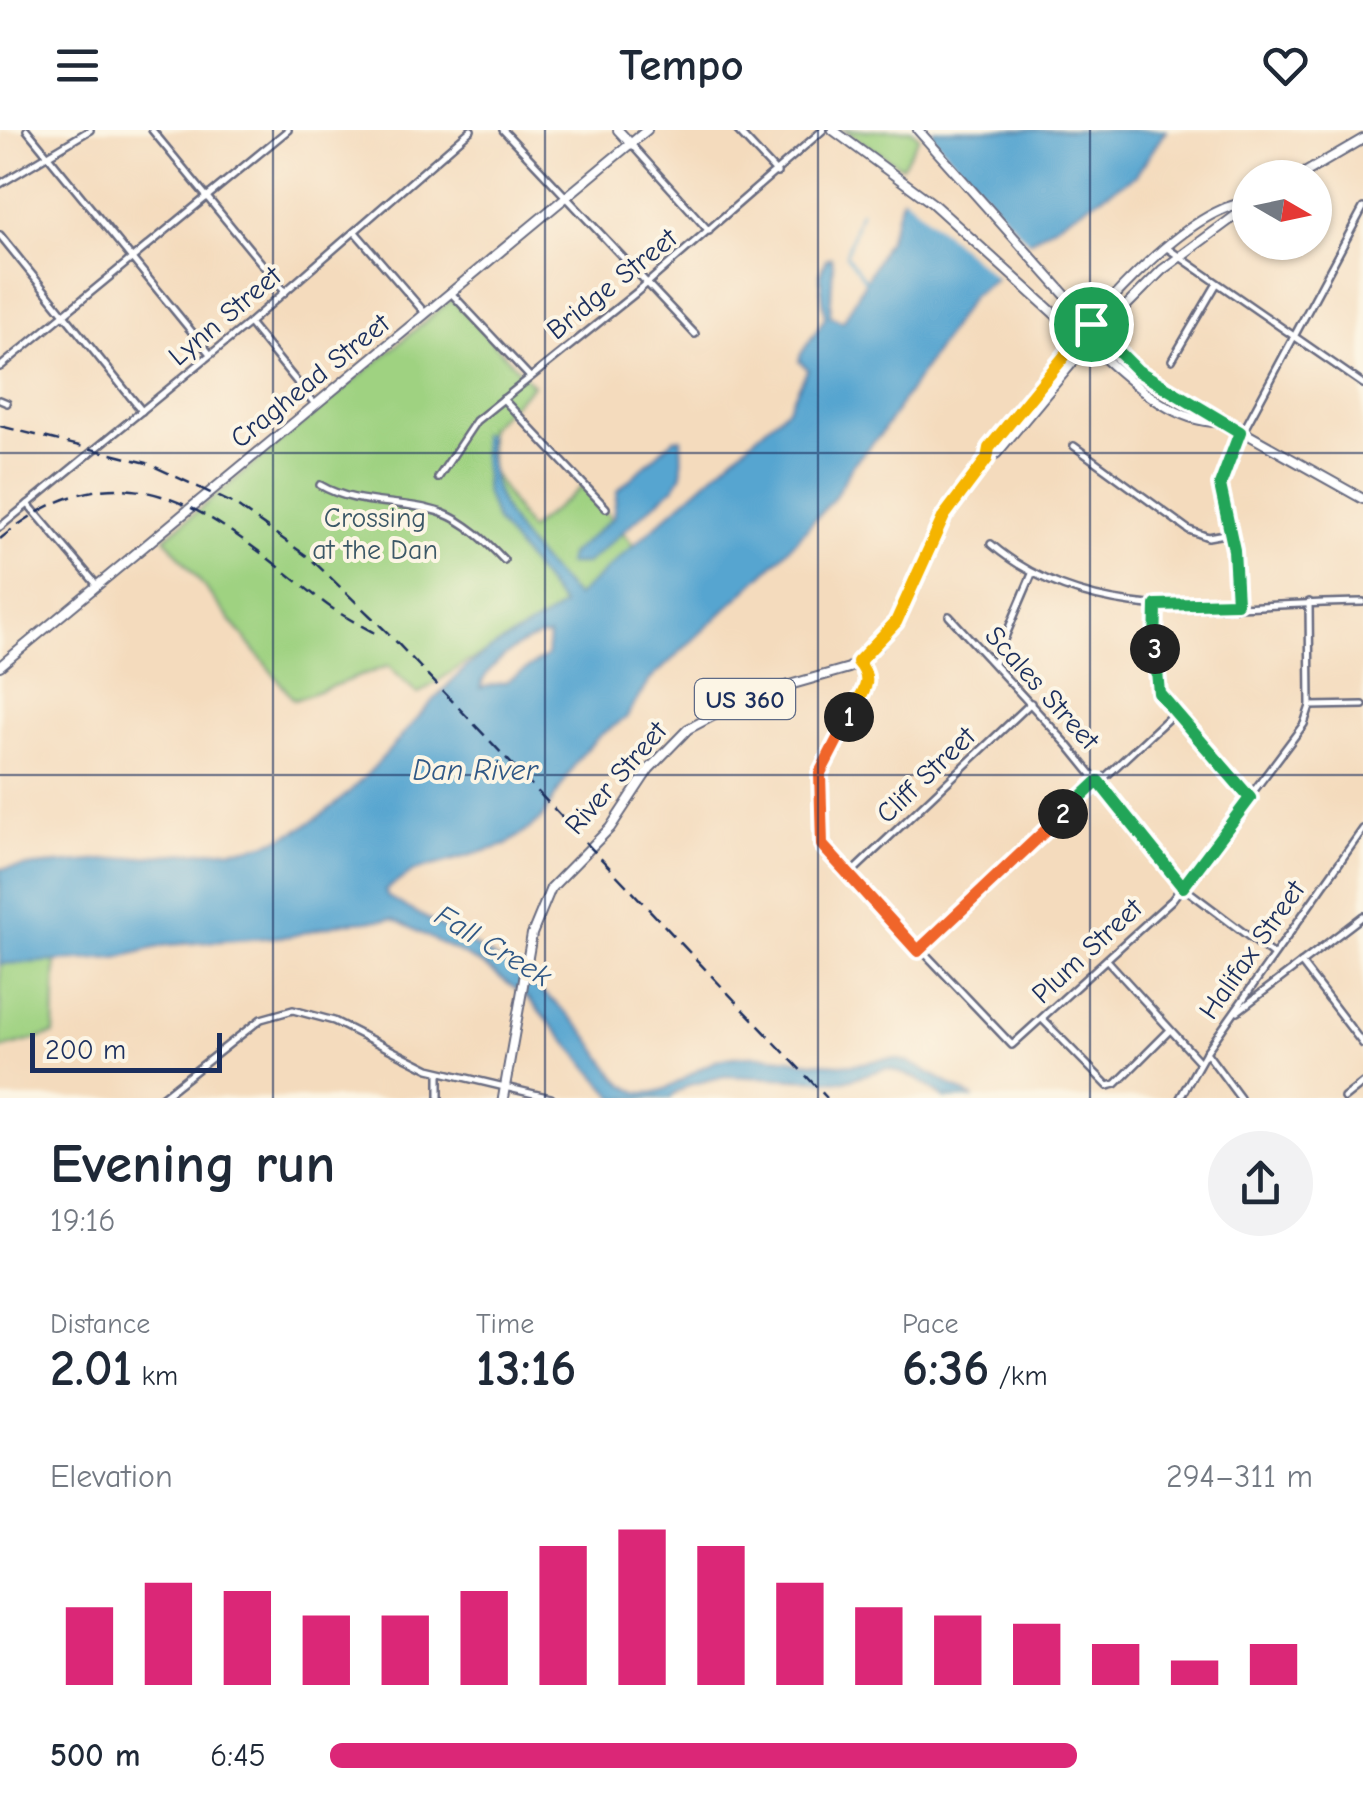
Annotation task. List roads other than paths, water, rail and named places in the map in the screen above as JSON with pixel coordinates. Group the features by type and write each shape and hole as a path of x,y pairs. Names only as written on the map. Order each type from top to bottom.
{"main road":[{"path":"618,130 630,144"},
{"name":"Craghead Street","path":"0,666 647,130"},
{"path":"833,130 885,165 1150,396 1210,423 1222,422"},
{"path":"918,130 1099,333 1138,371 1363,499"},
{"path":"1327,160 1363,139"},
{"name":"River Street","path":"987,459 989,448 1091,324 1167,248 1199,224 1232,211"},
{"name":"River Street","path":"505,1087 535,921 551,888 610,828 649,769 676,739 730,704 835,674 858,662 896,622 944,516 987,459 998,453 1099,333 1179,257 1232,217"},
{"name":"US 360","path":"503,1098 505,1087"}],"street":[{"path":"27,130 210,354"},
{"path":"0,184 90,130"},
{"path":"152,130 285,292"},
{"path":"0,367 288,130"},
{"name":"Lynn Street","path":"0,527 285,292 471,130"},
{"path":"503,130 695,334"},
{"path":"737,130 777,173"},
{"name":"Bridge Street","path":"438,478 469,428 647,284 823,130"},
{"path":"630,144 709,231"},
{"path":"1237,603 1221,479 1240,432 1363,208"},
{"path":"355,232 426,314"},
{"path":"0,235 142,411"},
{"path":"1167,248 1363,384"},
{"path":"1172,360 1216,284"},
{"path":"451,293 530,377"},
{"path":"248,322 316,406"},
{"path":"503,398 606,508"},
{"path":"1074,446 1189,530 1208,537 1230,533"},
{"path":"320,485 348,496 442,513 477,534 504,560"},
{"path":"28,504 97,585"},
{"path":"991,544 1032,574 1095,599 1156,605 1363,602"},
{"path":"994,664 1032,574"},
{"name":"Plum Street","path":"918,951 1012,1046 1042,1020 1183,887 1304,724 1310,706 1309,602"},
{"path":"1156,605 1154,680 1174,713 1250,798"},
{"name":"Scales Street","path":"949,616 1098,781 1183,887 1272,954"},
{"path":"858,662 868,673 869,683 822,766 819,780 822,845 918,951 1174,713"},
{"name":"Cliff Street","path":"848,876 1031,704"},
{"path":"1310,706 1363,705"},
{"name":"Halifax Street","path":"1180,1098 1200,1061 1272,954 1363,829"},
{"path":"1234,1013 1363,916"},
{"path":"1107,960 1200,1061"},
{"path":"1301,963 1363,1044"},
{"path":"161,1098 250,1027 284,1010 334,1021 439,1072 552,1098"},
{"path":"1042,1020 1104,1085 1112,1086 1170,1030"},
{"path":"1206,1052 1240,1098"},
{"path":"439,1072 440,1098"},
{"path":"1344,1098 1363,1083"}],"water":[{"name":"Dan River","path":"934,130 1166,130 1136,175 1028,242 1014,265 972,296 880,435 853,464 834,498 779,559 648,682 626,718 599,736 578,759 540,821 506,845 414,871 385,890 388,897 491,956 539,989 582,1029 616,1077 634,1090 664,1090 710,1064 736,1057 838,1064 889,1059 920,1067 975,1098 945,1098 915,1078 887,1068 844,1081 725,1076 689,1085 669,1098 615,1098 528,998 483,965 393,919 342,923 291,936 167,945 116,958 0,964 0,869 247,848 282,838 341,799 467,667 563,606 497,522 486,494 481,434 487,434 495,485 513,525 576,597 788,408 808,369 799,361 801,354 825,318 820,274 826,259 831,257 833,264 830,316 843,322 888,240 918,154","holes":["549,636 547,656 506,682 480,688 498,661 518,646"]},
{"path":"681,438 682,474 674,487 586,564 567,564 569,555 613,518 617,491 674,439"}],"waterway":[{"path":"860,212 846,255 866,282"}],"railway":[{"path":"0,426 147,463 234,504 311,559 388,633 827,1098"},
{"path":"0,539 47,507 91,492 132,490 172,500 210,518 332,608 378,635"}],"park label":[{"name":"Crossing at the Dan","path":"375,534"}],"water label":[{"name":"Fall Creek","path":"493,946"}]}
